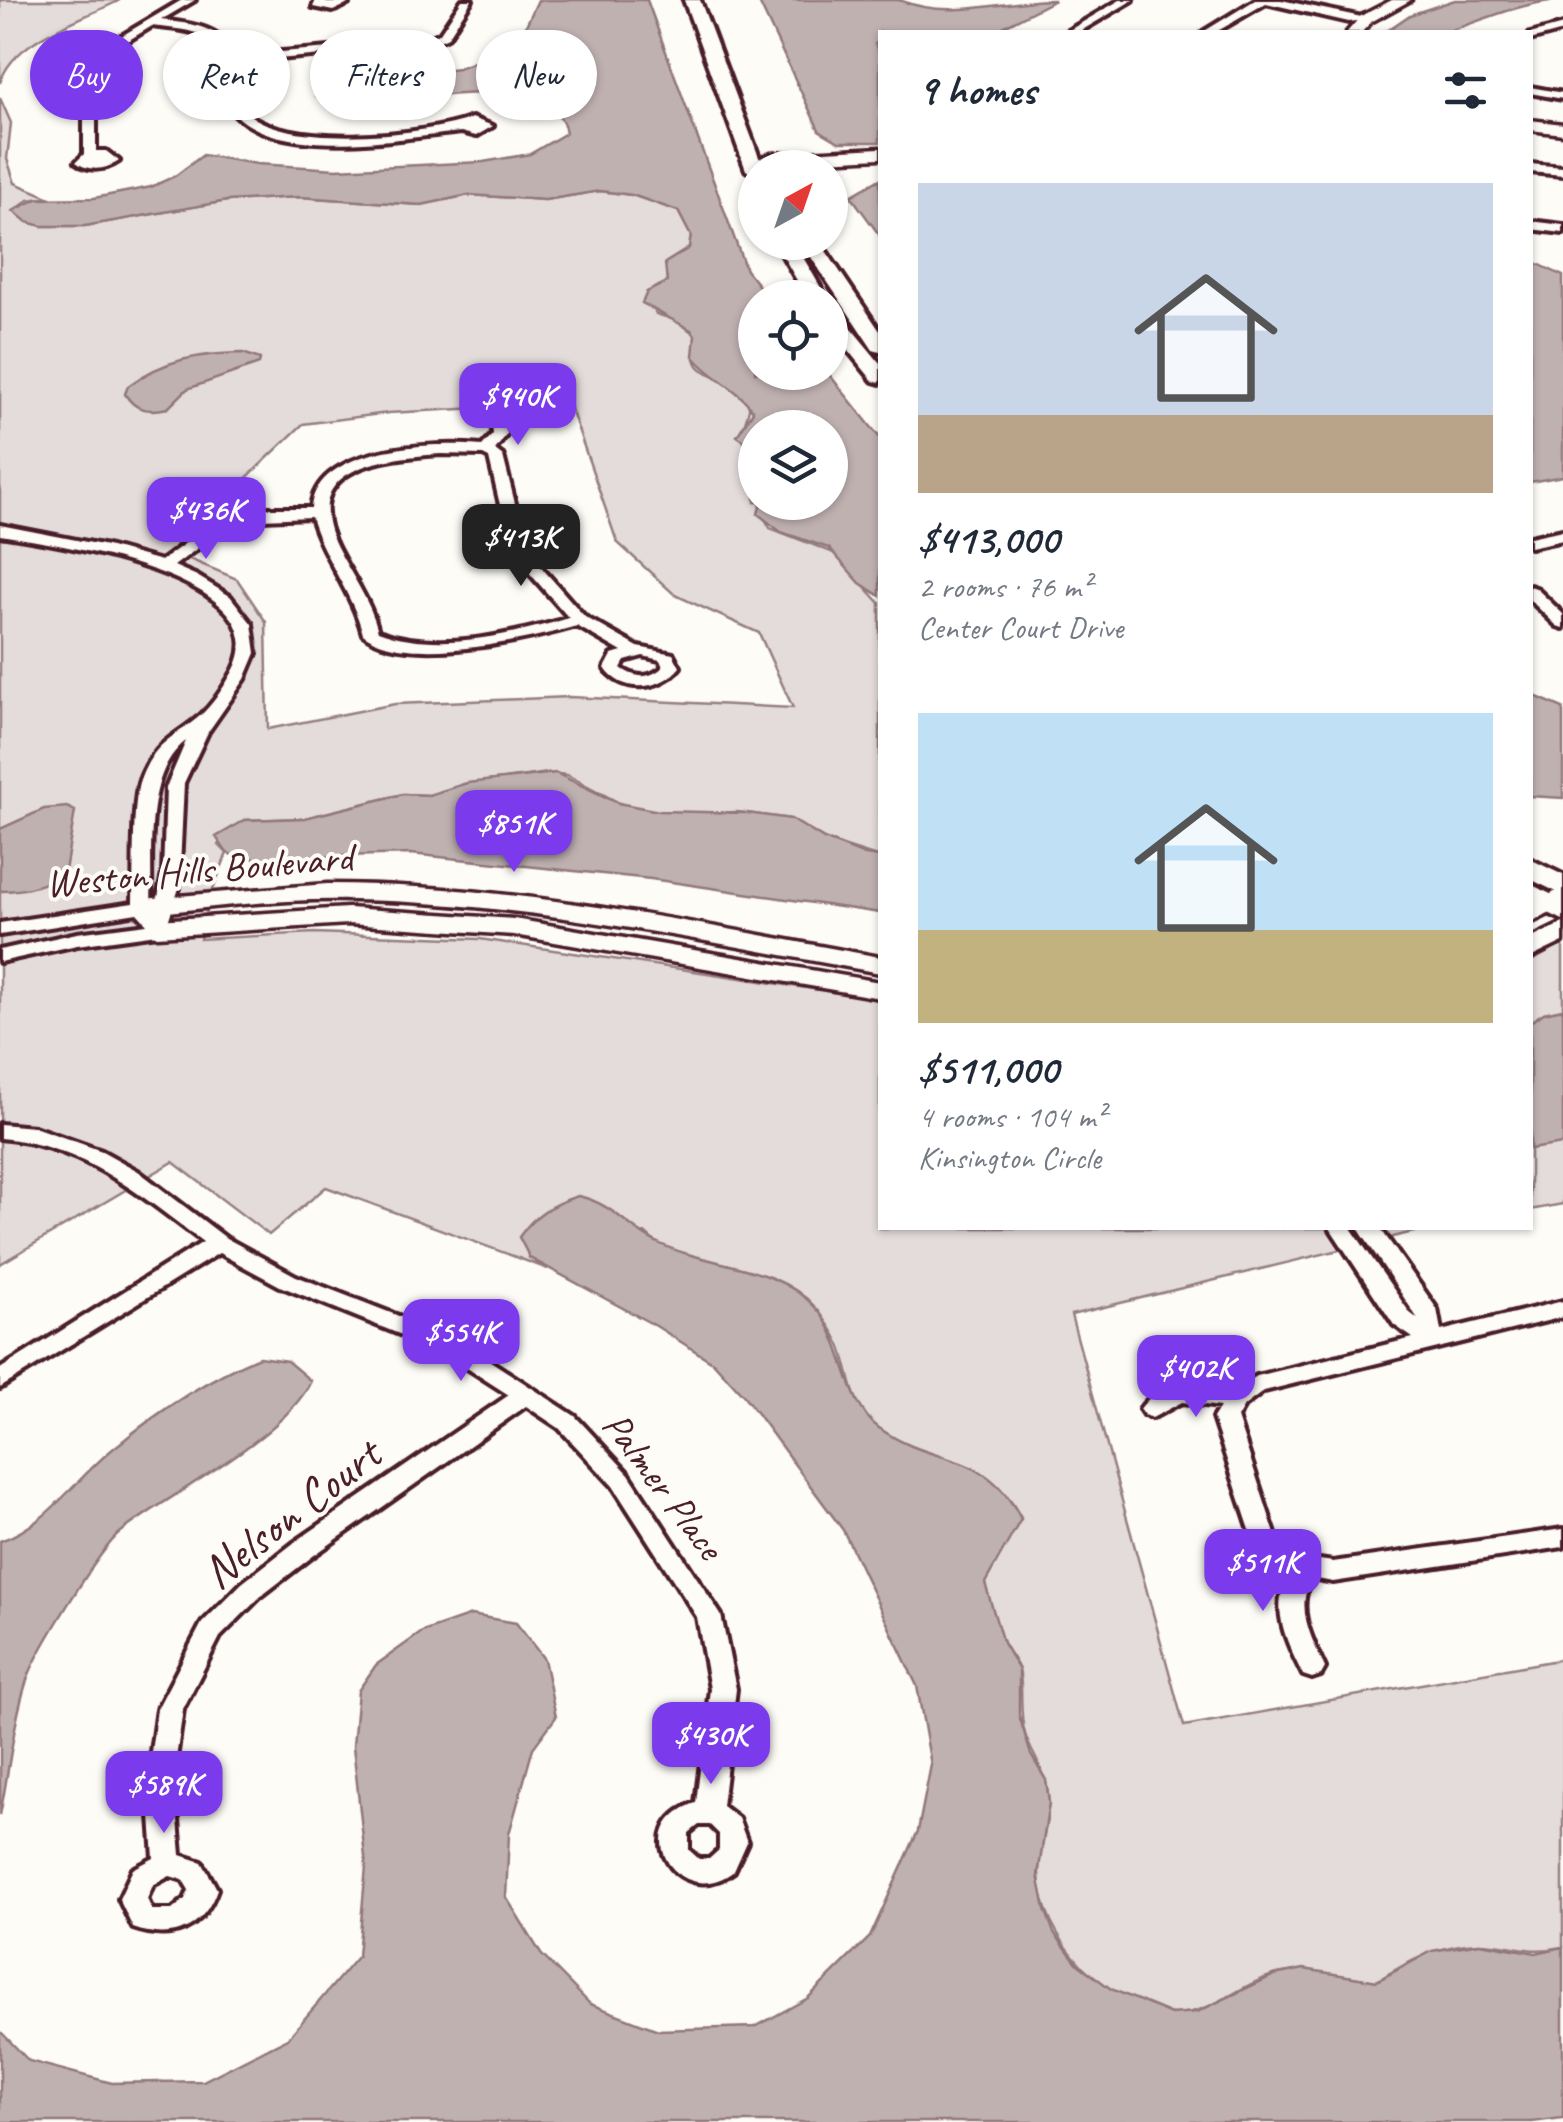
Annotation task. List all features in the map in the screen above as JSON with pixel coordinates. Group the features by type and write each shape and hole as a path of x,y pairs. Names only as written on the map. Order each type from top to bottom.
{"main road":[{"path":"692,0 759,150"},
{"path":"732,52 761,150"},
{"path":"822,260 878,343"},
{"path":"848,337 878,375"},
{"path":"1533,872 1550,901"}],"street":[{"path":"90,156 91,122 77,80 79,71 100,51 190,0"},
{"path":"322,0 317,5 328,8 341,5 338,0"},
{"path":"290,55 427,43 444,35 467,0"},
{"path":"1076,30 1128,0"},
{"path":"1212,30 1265,0 1353,24 1404,0"},
{"path":"1288,0 1353,24"},
{"path":"1353,24 1382,0"},
{"path":"155,22 186,30"},
{"path":"1533,37 1563,28"},
{"path":"1533,91 1563,96"},
{"path":"253,120 266,127 329,138 461,128"},
{"path":"1533,127 1561,133"},
{"path":"1533,134 1561,133"},
{"path":"848,157 878,153"},
{"path":"848,162 878,161"},
{"path":"1533,168 1563,172"},
{"path":"1533,225 1563,230"},
{"path":"486,451 500,434 499,424"},
{"path":"579,620 506,641 402,645 385,642 371,634 366,610 334,562 318,516 321,495 346,468 375,456 486,451 496,456 520,552 579,620 634,652"},
{"path":"165,568 182,565 252,517 318,516"},
{"path":"0,530 82,544 165,568 229,602 244,623 250,648 244,672 208,716 174,784 171,904"},
{"path":"1533,541 1563,535"},
{"path":"1533,594 1563,623"},
{"path":"150,917 147,784 164,749 208,716"},
{"name":"Weston Hills Boulevard","path":"0,956 150,917 171,904 355,892 520,903 878,965"},
{"name":"Weston Hills Boulevard","path":"0,929 150,917 348,916 514,927 878,990"},
{"path":"1533,948 1563,931"},
{"name":"Palmer Place","path":"0,1130 34,1134 95,1156 131,1176 218,1243 288,1281 447,1344 567,1422 621,1480 708,1615 723,1689 708,1815"},
{"path":"1341,1230 1402,1319 1430,1339"},
{"path":"1369,1230 1429,1315 1430,1339"},
{"path":"0,1380 218,1243"},
{"path":"1386,1294 1411,1289"},
{"path":"1563,1308 1257,1384 1234,1402 1225,1418 1268,1545 1282,1558 1304,1569 1333,1572 1563,1538"},
{"path":"1152,1409 1170,1395 1187,1392 1234,1402"},
{"name":"Nelson Court","path":"168,1864 162,1773 170,1709 211,1630 250,1590 304,1549 526,1394"},
{"path":"1304,1569 1291,1586 1289,1603 1312,1668"}],"shaded area":[{"path":"0,0 120,0 55,30 30,30 30,45 7,67 0,83"},
{"path":"538,0 647,0 738,248 738,260 742,260 754,280 738,280 738,390 842,390 878,436 878,595 860,583 829,548 781,532 766,520 848,520 848,410 752,410 693,356 695,335 691,330 642,303 647,292 667,282 665,263 689,248 691,236 678,211 632,195 600,191 545,200 469,195 421,205 299,197 227,201 85,226 42,226 27,222 13,211 37,199 94,198 151,187 175,176 203,155 257,164 336,169 483,162 530,154 566,133 560,120 597,120 597,30 524,30"},
{"path":"758,0 899,0 957,9 1055,0 997,30 878,30 878,142 839,142 819,130"},
{"path":"1455,0 1558,0 1516,8 1451,30 1388,30 1410,15"},
{"path":"476,61 476,94 456,95 458,68"},
{"path":"0,98 11,123 7,159 15,183 48,197 29,200 14,211 42,226 85,226 227,201 299,197 421,205 469,195 545,200 600,191 632,195 678,211 691,236 689,248 666,263 667,282 647,292 656,314 678,321 698,337 695,351 700,367 732,383 748,397 748,410 738,410 738,520 766,520 770,528 834,553 878,601 878,857 824,840 789,819 737,812 677,814 629,808 567,775 548,773 467,784 429,795 403,794 305,818 245,820 219,845 227,853 210,897 200,939 314,933 480,939 878,999 878,1230 1422,1230 1071,1315 1184,1726 1563,1659 1563,1947 1539,1950 1479,1943 1452,1947 1413,1960 1377,1981 1312,1971 1286,1972 1188,2013 1151,2010 1127,2000 1083,1967 1065,1945 1042,1897 1039,1873 1048,1794 1023,1727 1019,1670 1002,1641 984,1583 1021,1518 1006,1495 989,1480 890,1436 870,1421 854,1395 839,1343 815,1309 766,1276 673,1251 645,1233 530,1258 548,1269 326,1187 269,1235 173,1162 0,1264","holes":["569,403 617,542 675,595 759,633 793,708 570,697 395,704 268,729 266,622 237,579 170,551 303,424 388,413"]},
{"path":"878,180 878,233 851,196"},
{"path":"1533,261 1563,276 1563,476 1533,481"},
{"path":"243,353 260,359 259,364 187,389 168,408 143,409 125,394 128,386 141,377 169,364"},
{"path":"1533,695 1563,708 1563,798 1533,796"},
{"path":"556,773 618,803 659,811 747,813 791,819 824,839 878,857 878,913 651,879 411,854 243,859 227,853 216,837 245,820 305,818 403,794 429,795 467,783"},
{"path":"67,807 75,811 65,871 34,887 0,891 0,829 44,809"},
{"path":"1563,944 1563,1009 1533,1020 1533,960"},
{"path":"1563,1009 1563,1144 1533,1149 1533,1020"},
{"path":"1563,1144 1563,1204 1533,1209 1533,1148"},
{"path":"578,1196 601,1204 656,1242 761,1274 800,1293 826,1322 859,1403 879,1428 921,1450 975,1469 1007,1496 1021,1519 985,1583 1003,1643 1019,1670 1019,1715 1031,1755 1046,1780 1049,1803 1038,1875 1045,1909 1054,1933 1078,1964 1111,1989 1171,2014 1197,2012 1274,1975 1304,1969 1377,1981 1432,1951 1480,1943 1536,1953 1563,1947 1563,2118 1532,2122 0,2122 0,2031 29,2061 112,2083 203,2081 288,2038 358,1956 366,1866 353,1746 358,1691 376,1665 422,1632 471,1615 516,1623 544,1659 556,1717 533,1748 509,1834 506,1897 541,1954 590,2004 658,2030 755,2027 808,1998 870,1937 918,1831 931,1765 917,1686 843,1530 744,1396 714,1363 656,1326 530,1258 519,1237 525,1229 545,1211"},
{"path":"259,1357 287,1361 311,1381 278,1423 121,1532 99,1558 32,1667 22,1696 0,1815 0,1541 47,1513 100,1460 166,1409 220,1375"}]}
